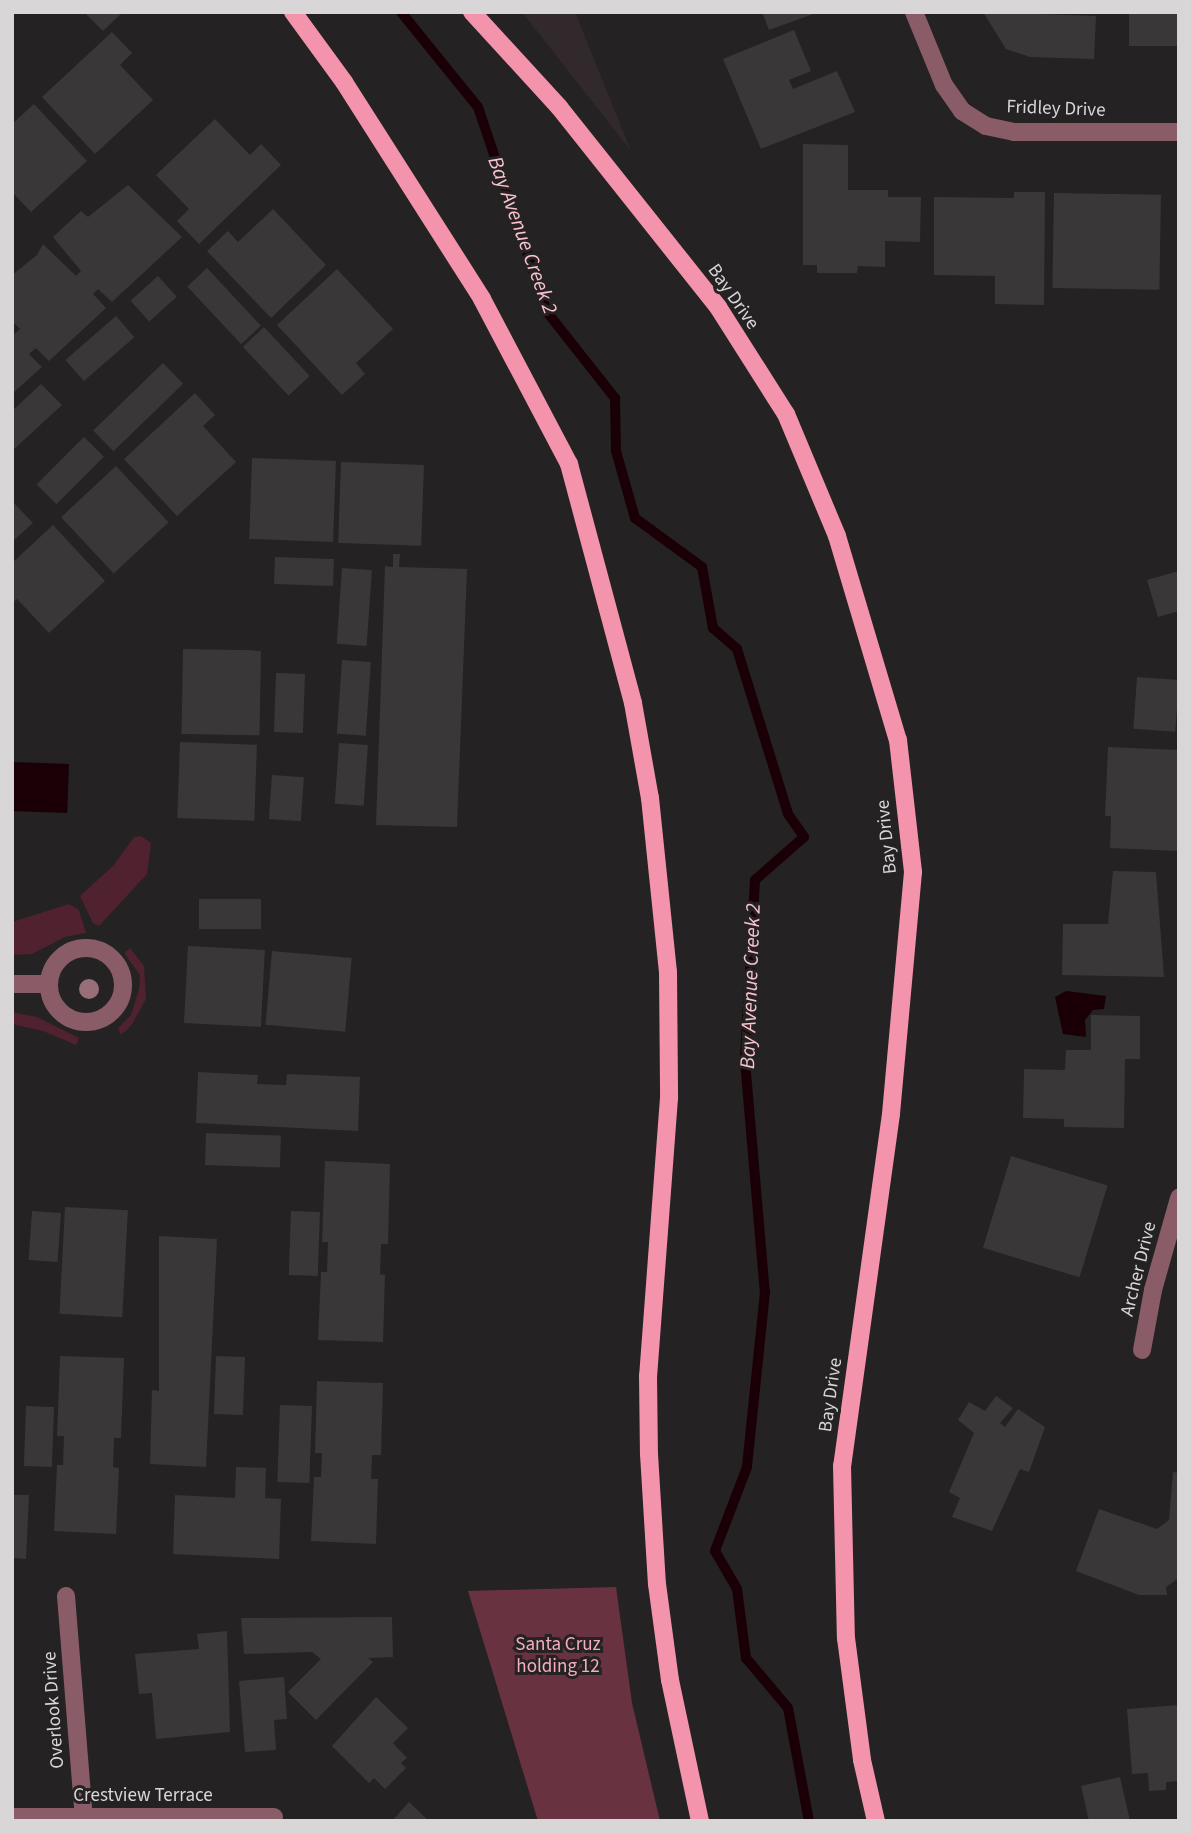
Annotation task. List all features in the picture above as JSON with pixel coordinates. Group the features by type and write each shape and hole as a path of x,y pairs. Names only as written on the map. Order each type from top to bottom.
{"main road":[{"path":"293,12 344,82 482,299 569,464 633,704 650,798 668,972 668,1098 648,1376 649,1454 668,1666 700,1821"},
{"name":"Bay Drive","path":"472,12 559,107 718,307 786,415 838,536 898,740 913,872 891,1114 842,1466 846,1638 862,1760 876,1821"}],"street":[{"name":"Fridley Drive","path":"914,12 944,85 962,111 986,126 1014,132 1179,132"},
{"path":"79,948 102,951 112,958 123,979 123,992 110,1014 86,1022 62,1014 54,1004 48,984 59,959 79,948"},
{"path":"12,984 48,984"},
{"name":"Archer Drive","path":"1142,1350 1153,1290 1179,1198"},
{"name":"Overlook Drive","path":"66,1596 83,1818"},
{"name":"Crestview Terrace","path":"12,1817 274,1817"}],"shaded area":[{"path":"522,12 575,12 631,151"},
{"path":"12,762 69,764 67,813 12,811"},
{"path":"141,836 151,843 147,874 99,926 93,923 80,896 113,866 134,837"},
{"path":"69,904 79,910 86,933 65,937 32,954 12,955 12,922"},
{"path":"130,948 144,966 146,999 131,1026 121,1035 118,1028 131,1015 139,989 140,975 124,953"},
{"path":"1066,991 1106,996 1104,1009 1093,1010 1085,1020 1086,1037 1063,1034 1055,997"},
{"path":"12,1012 37,1017 79,1038 76,1045 43,1031 12,1024"}],"green space":[{"name":"Santa Cruz holding 12","path":"616,1587 632,1703 660,1821 538,1821 468,1591"}],"building":[{"path":"84,12 123,12 103,31"},
{"path":"762,12 816,12 816,13 769,30"},
{"path":"983,12 1096,16 1094,59 1030,57 1006,49"},
{"path":"1129,12 1179,12 1179,46 1129,46"},
{"path":"794,30 811,71 789,80 793,89 837,71 855,112 761,149 723,59"},
{"path":"112,32 132,53 120,65 153,100 95,154 42,97"},
{"path":"34,104 87,161 31,212 12,192 12,124"},
{"path":"215,119 250,155 261,144 281,165 199,244 177,221 189,209 156,175"},
{"path":"803,144 848,145 848,190 888,190 888,197 921,197 920,242 885,241 885,267 858,266 857,273 817,273 817,265 803,265"},
{"path":"128,185 182,237 112,302 98,289 93,294 106,308 49,361 36,348 29,354 42,367 12,394 12,336 20,329 12,321 12,275 37,255 43,244 76,276 81,271 53,237 81,211 88,217"},
{"path":"1014,192 1045,192 1044,305 995,304 995,276 934,275 934,197 1014,198"},
{"path":"1054,193 1161,195 1159,290 1052,288"},
{"path":"273,209 326,265 271,318 207,251 228,231 238,242"},
{"path":"207,268 261,326 241,344 187,286"},
{"path":"337,269 393,329 356,363 365,374 342,395 277,325"},
{"path":"158,276 177,297 149,322 131,301"},
{"path":"116,316 134,337 84,381 65,360"},
{"path":"264,327 310,376 288,396 243,347"},
{"path":"163,363 183,384 113,451 93,430"},
{"path":"41,384 62,405 12,451 12,411"},
{"path":"195,393 215,415 203,426 236,462 177,516 124,459"},
{"path":"84,437 104,457 56,504 37,484"},
{"path":"252,458 336,461 333,542 249,539"},
{"path":"341,462 424,465 421,546 338,543"},
{"path":"116,466 169,522 114,573 61,517"},
{"path":"12,501 33,523 12,542"},
{"path":"53,525 105,581 49,633 17,599 12,603 12,563"},
{"path":"393,554 400,554 399,567 467,569 457,827 376,825 385,566 393,567"},
{"path":"275,557 334,559 333,586 274,584"},
{"path":"342,568 372,570 367,646 337,644"},
{"path":"1179,571 1179,611 1158,617 1147,580"},
{"path":"183,649 261,650 260,735 182,734"},
{"path":"342,660 371,662 366,736 337,734"},
{"path":"276,673 305,674 303,733 274,732"},
{"path":"1137,677 1179,680 1175,732 1133,729"},
{"path":"180,742 257,745 254,821 177,818"},
{"path":"339,743 368,745 364,806 335,804"},
{"path":"1108,747 1179,750 1179,851 1110,848 1111,816 1105,816"},
{"path":"272,775 304,777 301,821 269,819"},
{"path":"1113,871 1156,872 1164,977 1062,975 1063,924 1108,924"},
{"path":"199,899 261,899 261,929 199,929"},
{"path":"188,946 265,950 261,1027 184,1023"},
{"path":"272,951 352,958 345,1032 266,1025"},
{"path":"1091,1015 1140,1016 1140,1059 1125,1059 1124,1128 1064,1127 1064,1119 1023,1118 1024,1069 1065,1070 1066,1050 1091,1050"},
{"path":"198,1072 258,1075 257,1084 286,1085 287,1074 360,1077 358,1131 196,1123"},
{"path":"206,1133 281,1136 280,1168 205,1165"},
{"path":"1011,1156 1108,1186 1080,1277 983,1248"},
{"path":"325,1161 390,1164 388,1244 381,1244 380,1274 385,1275 383,1342 318,1340 321,1272 327,1272 328,1242 322,1242"},
{"path":"65,1207 128,1210 122,1317 59,1314"},
{"path":"32,1211 61,1213 58,1262 29,1260"},
{"path":"291,1211 320,1212 318,1276 289,1275"},
{"path":"159,1236 217,1239 206,1467 150,1464 152,1390 159,1391"},
{"path":"60,1356 124,1358 121,1438 114,1438 113,1467 119,1468 116,1534 54,1531 57,1465 63,1465 64,1436 57,1436"},
{"path":"216,1356 245,1357 243,1415 214,1414"},
{"path":"317,1381 383,1383 381,1455 372,1455 371,1479 378,1479 376,1544 311,1541 314,1477 321,1477 322,1453 315,1453"},
{"path":"996,1396 1013,1408 1000,1423 1005,1427 1018,1409 1045,1427 1029,1472 1020,1469 992,1531 952,1517 960,1498 949,1492 974,1433 958,1420 969,1402 985,1411"},
{"path":"280,1405 312,1406 309,1483 277,1482"},
{"path":"26,1406 54,1407 52,1467 24,1466"},
{"path":"236,1467 266,1468 265,1498 281,1499 279,1559 173,1554 175,1495 235,1498"},
{"path":"1173,1472 1179,1473 1179,1578 1166,1587 1167,1595 1139,1595 1076,1571 1099,1509 1157,1529 1169,1520"},
{"path":"12,1495 29,1495 26,1559 12,1558"},
{"path":"392,1617 393,1657 368,1658 373,1662 316,1720 288,1692 321,1659 312,1652 244,1654 241,1618"},
{"path":"227,1631 230,1732 156,1739 152,1693 139,1694 135,1654 199,1649 197,1634"},
{"path":"284,1677 287,1719 274,1720 276,1750 245,1752 239,1681"},
{"path":"376,1697 408,1728 393,1743 407,1758 401,1763 406,1768 385,1789 374,1778 369,1783 332,1746"},
{"path":"1179,1705 1179,1781 1166,1782 1166,1790 1149,1791 1148,1773 1132,1774 1127,1709"},
{"path":"1120,1777 1130,1821 1089,1821 1081,1786"},
{"path":"409,1802 429,1821 392,1821"}],"waterway":[{"name":"Bay Avenue Creek 2","path":"401,12 478,107 547,312 615,398 616,451 635,518 702,567 713,628 737,649 788,814 804,837 755,880 745,1061 765,1292 747,1467 715,1551 737,1589 746,1658 788,1708 809,1821"}]}
